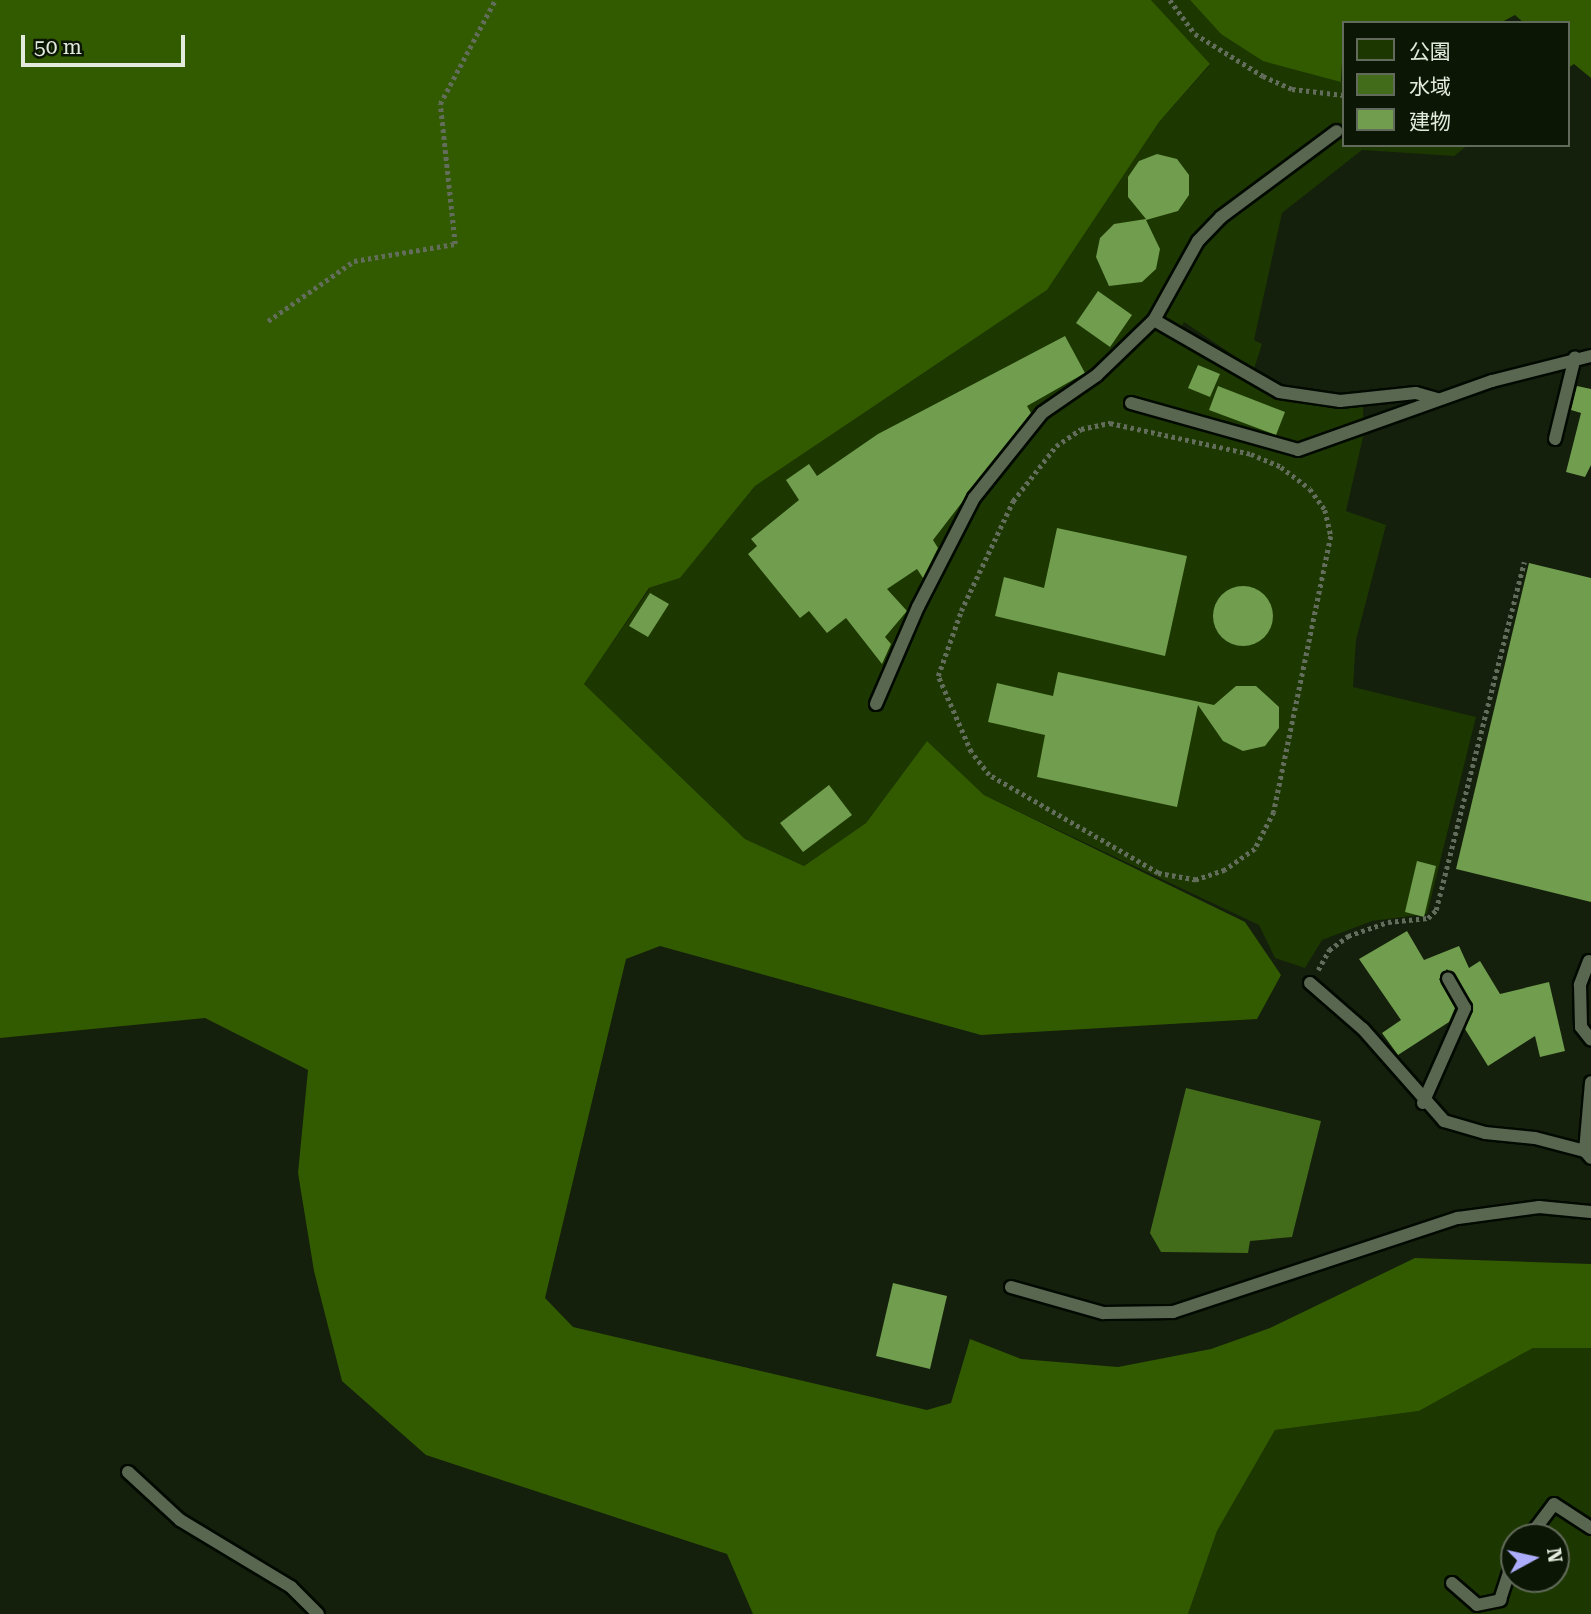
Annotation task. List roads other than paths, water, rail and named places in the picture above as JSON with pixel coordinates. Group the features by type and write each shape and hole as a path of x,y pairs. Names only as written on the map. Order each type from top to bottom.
{"lane":[{"path":"876,704 918,607 974,498 1042,413 1097,375 1154,320 1198,241 1221,217 1337,131"},
{"path":"1154,320 1279,392 1339,401 1416,393 1437,399"},
{"path":"1131,402 1298,450 1437,399 1575,357 1591,356"},
{"path":"1555,439 1575,357"},
{"path":"1589,961 1580,985 1581,1027 1591,1040"},
{"path":"1423,1103 1465,1008 1448,978"},
{"path":"1310,982 1363,1029 1423,1103 1444,1121 1588,1155 1591,1082"},
{"path":"1011,1287 1103,1313 1173,1312 1458,1218 1539,1207 1591,1212"},
{"path":"128,1472 180,1520 291,1587 318,1614"},
{"path":"1540,1523 1554,1504 1591,1528"},
{"path":"1452,1583 1477,1605 1500,1600 1502,1593"}],"water":[{"path":"1186,1088 1321,1121 1292,1237 1250,1241 1248,1253 1161,1252 1150,1233"}]}
